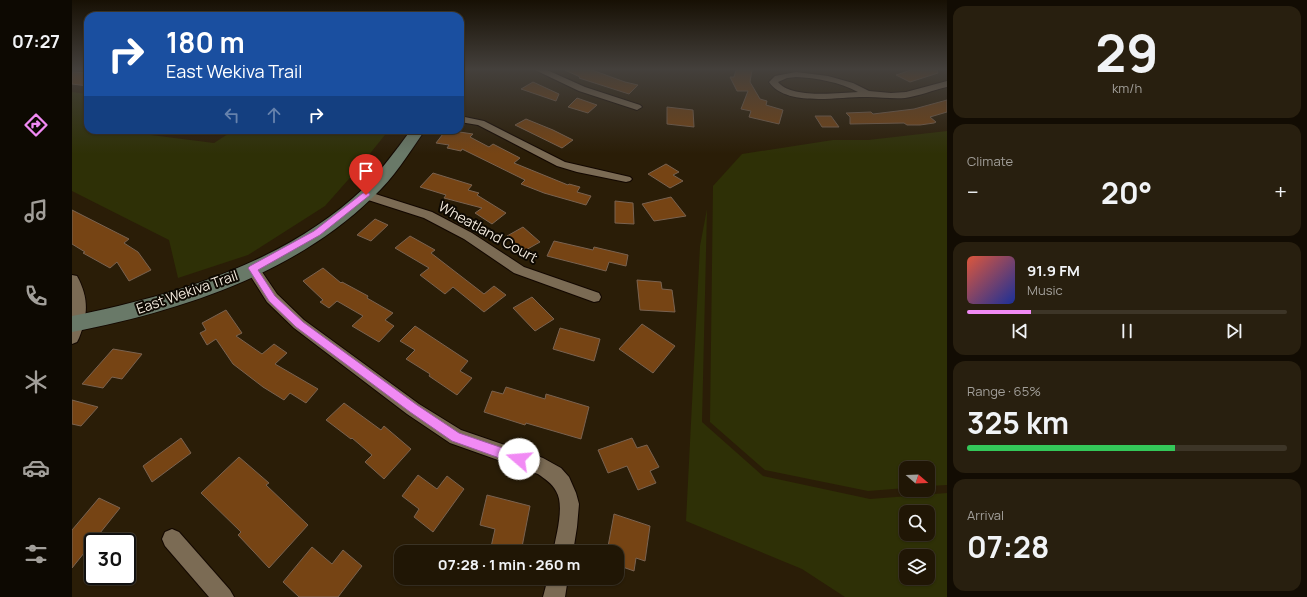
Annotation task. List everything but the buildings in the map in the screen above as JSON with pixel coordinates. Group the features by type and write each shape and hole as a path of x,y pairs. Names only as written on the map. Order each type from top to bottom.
{"street":[{"path":"609,98 637,107"},
{"path":"464,120 481,123 562,164 577,169 626,179"},
{"name":"East Wekiva Trail","path":"74,328 179,298 253,268 317,233 366,195 384,176 415,134"},
{"name":"Wheatland Court","path":"366,195 428,215 468,236 519,270 594,297"},
{"path":"253,268 272,298 299,324 413,409 456,437 554,472 563,482 569,499 569,520 564,545"},
{"path":"72,280 78,288 79,297 74,328"},
{"path":"172,539 223,597"},
{"path":"554,597 557,585"}],"shaded area":[{"path":"72,98 84,98 84,134 150,134 214,143 228,134 386,134 325,206 248,255 178,278 169,240 72,191"},
{"path":"947,131 947,485 935,486 935,461 899,461 899,489 868,491 765,470 710,422 713,186 742,154 833,140 868,140"},
{"path":"707,209 702,422 763,476 870,499 899,497 935,497 935,494 947,493 947,597 845,597 802,569 686,521 700,246"}],"route":[{"path":"366,195 317,233 253,268 272,298 299,324 413,409 456,437 519,459"}]}
